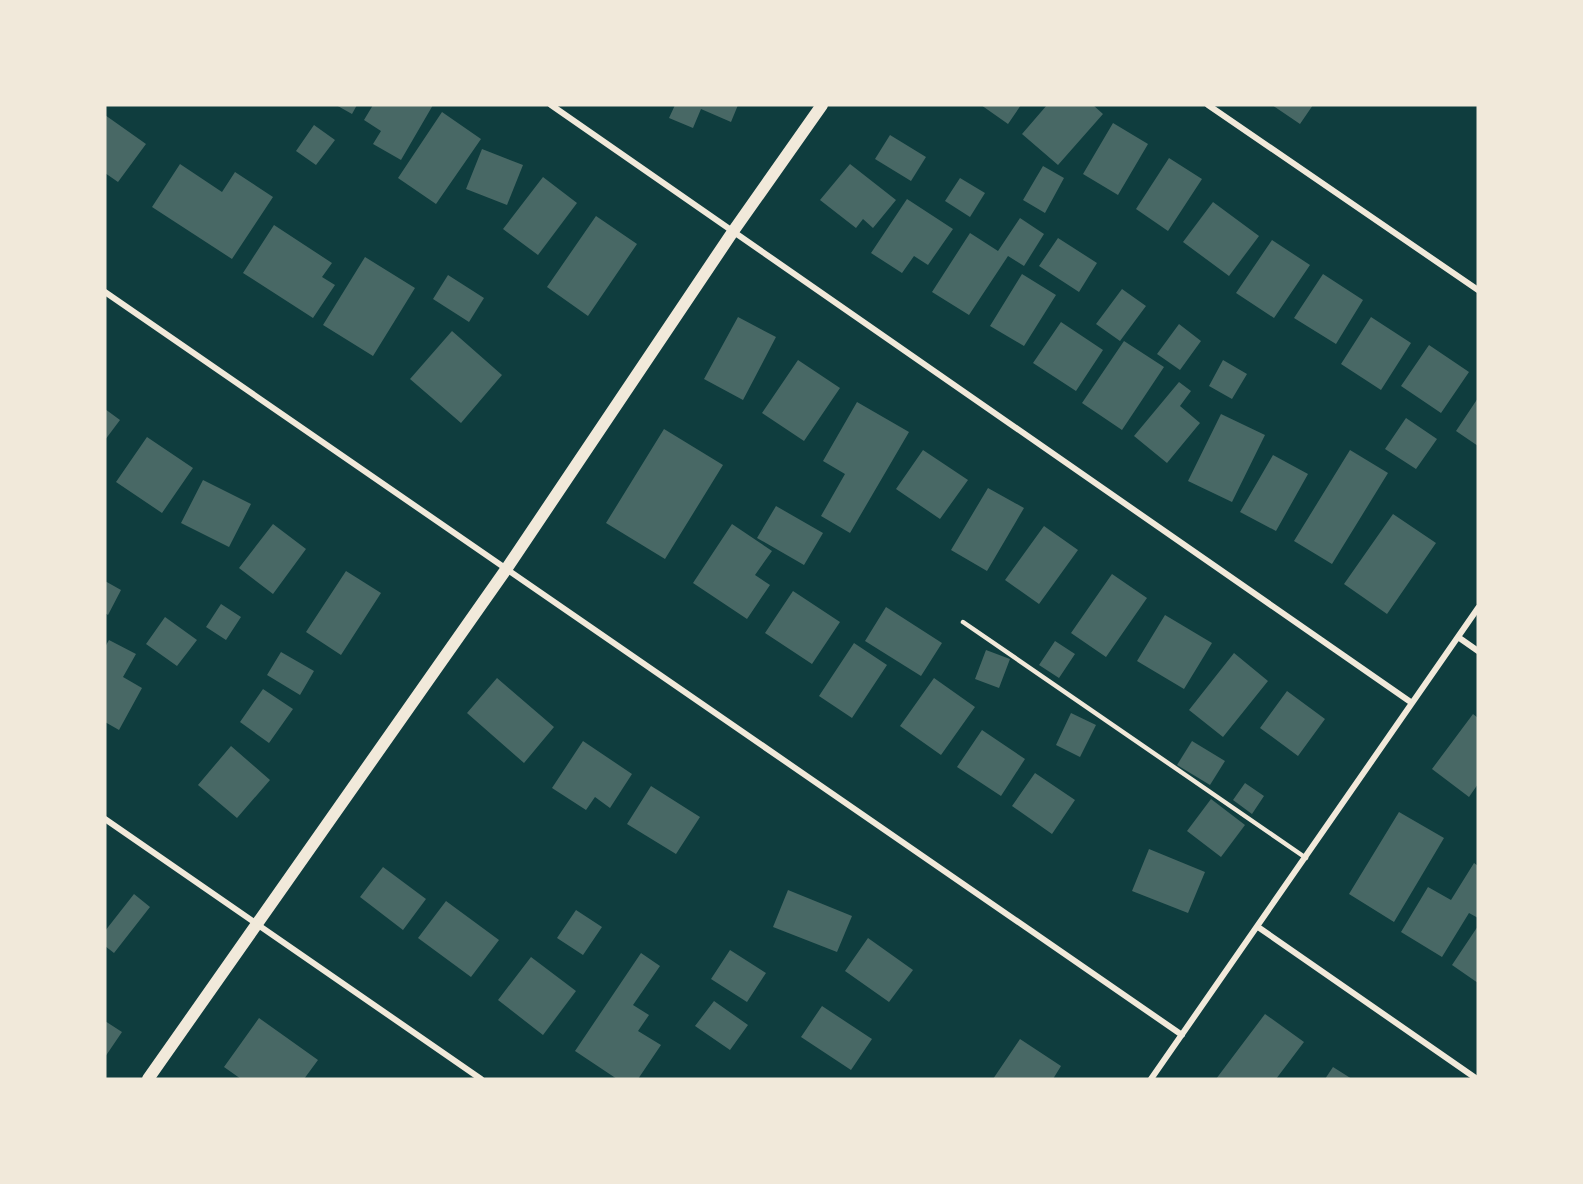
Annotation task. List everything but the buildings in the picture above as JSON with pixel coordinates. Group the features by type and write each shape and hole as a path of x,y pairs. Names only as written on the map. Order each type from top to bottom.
{"main road":[{"path":"148,1079 507,567 734,230 822,105"}],"street":[{"path":"551,105 1412,703"},
{"path":"1208,105 1478,290"},
{"path":"105,292 507,567 1182,1035"},
{"path":"1151,1079 1478,608"},
{"path":"1458,637 1478,651"},
{"path":"105,819 481,1079"},
{"path":"1258,927 1477,1079"}],"lane":[{"path":"963,622 1306,858"}]}
